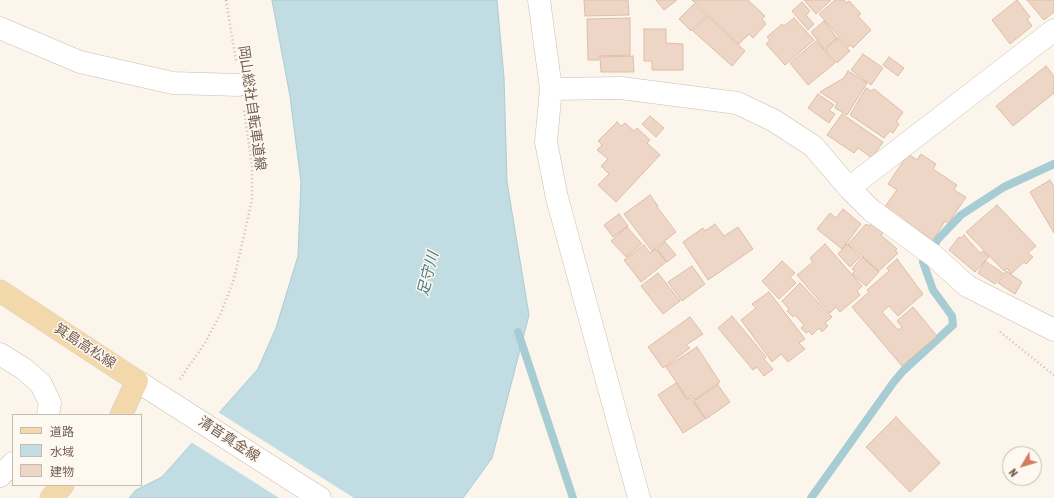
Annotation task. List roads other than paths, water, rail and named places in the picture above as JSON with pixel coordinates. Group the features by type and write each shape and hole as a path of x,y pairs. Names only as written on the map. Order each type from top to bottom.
{"main road":[{"name":"箕島高松線","path":"0,291 137,381"},
{"path":"121,414 137,381"},
{"path":"51,498 62,486"}],"street":[{"path":"539,0 551,89 546,142 557,198 639,498"},
{"path":"0,28 80,62 173,83 239,85"},
{"path":"849,188 1054,30"},
{"path":"551,89 621,88 737,103 773,120 812,146 849,188 871,210 930,253 967,286 1054,330"},
{"path":"0,354 24,369 41,384 50,403 48,414"},
{"name":"清音真金線","path":"137,381 320,498"},
{"path":"0,476 12,464"}],"water":[{"name":"足守川","path":"272,0 497,0 504,78 507,182 529,315 492,458 463,498 129,498 136,490 162,477 258,369 276,328 298,256 301,182 290,96"}],"waterway":[{"path":"811,498 893,383 903,371 953,325 952,316 933,290 923,262 938,239 961,215 1004,187 1054,164"},
{"path":"518,332 573,498"}]}
